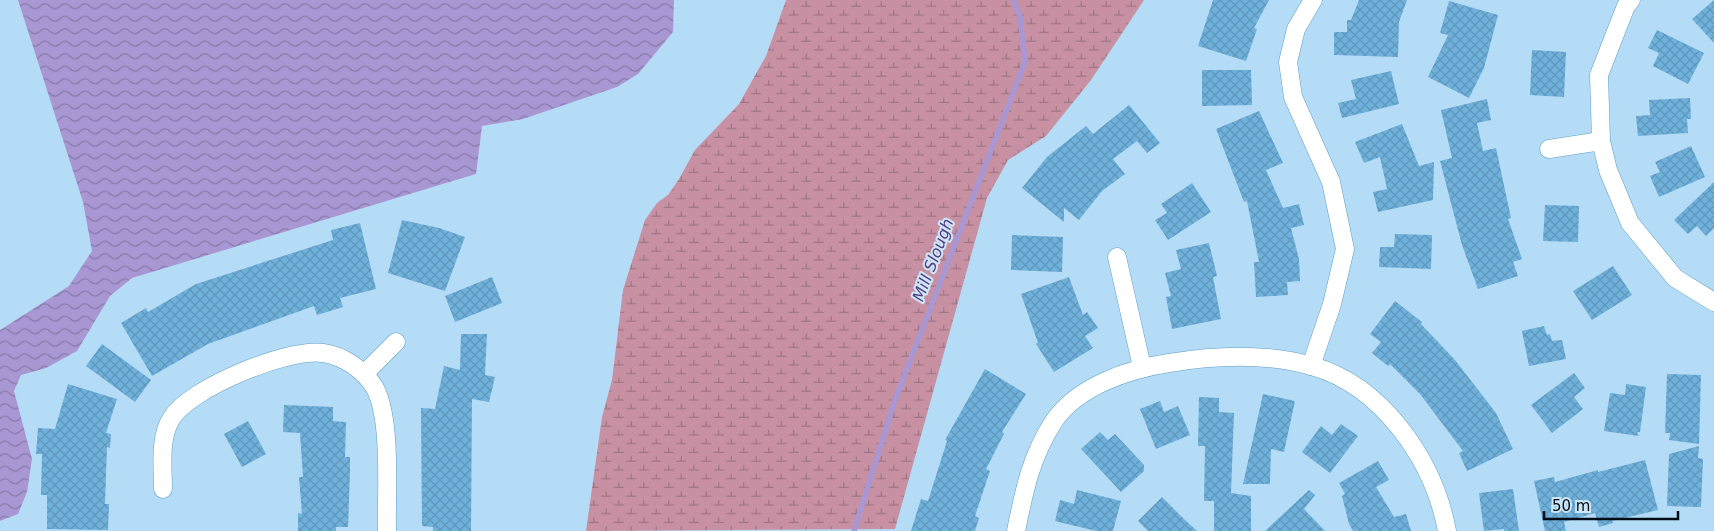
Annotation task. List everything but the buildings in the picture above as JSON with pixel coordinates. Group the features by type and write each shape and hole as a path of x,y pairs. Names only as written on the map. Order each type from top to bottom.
{"street":[{"path":"1311,366 1332,304 1345,249 1331,182 1293,97 1288,62 1296,29 1313,0"},
{"path":"1631,0 1626,6 1599,74 1601,141 1608,170 1630,223 1675,278 1714,302"},
{"path":"1549,149 1601,141"},
{"path":"1117,257 1142,367"},
{"path":"364,374 396,342"},
{"path":"163,489 164,437 167,426 178,409 196,394 226,379 274,360 311,352 334,355 350,363 364,374 376,390 383,414 387,531"},
{"path":"1016,531 1028,472 1055,420 1089,388 1142,367 1198,358 1256,356 1311,366 1327,372 1357,389 1398,426 1429,474 1444,513 1447,531"}],"green space":[{"name":"Mill Slough","path":"786,0 1144,0 1091,80 1046,136 1008,160 987,198 895,529 586,531 602,417 612,380 623,290 645,220 657,203 668,195 695,150 739,104 766,56"}],"water":[{"path":"18,0 674,0 673,32 638,74 617,87 523,119 482,126 476,174 132,278 110,296 77,351 46,368 21,375 14,391 32,459 27,492 18,514 0,521 0,330 69,286 92,251 83,202"}],"waterway":[{"name":"Mill Slough","path":"854,531 895,400 1025,62 1020,16 1013,0"}]}
